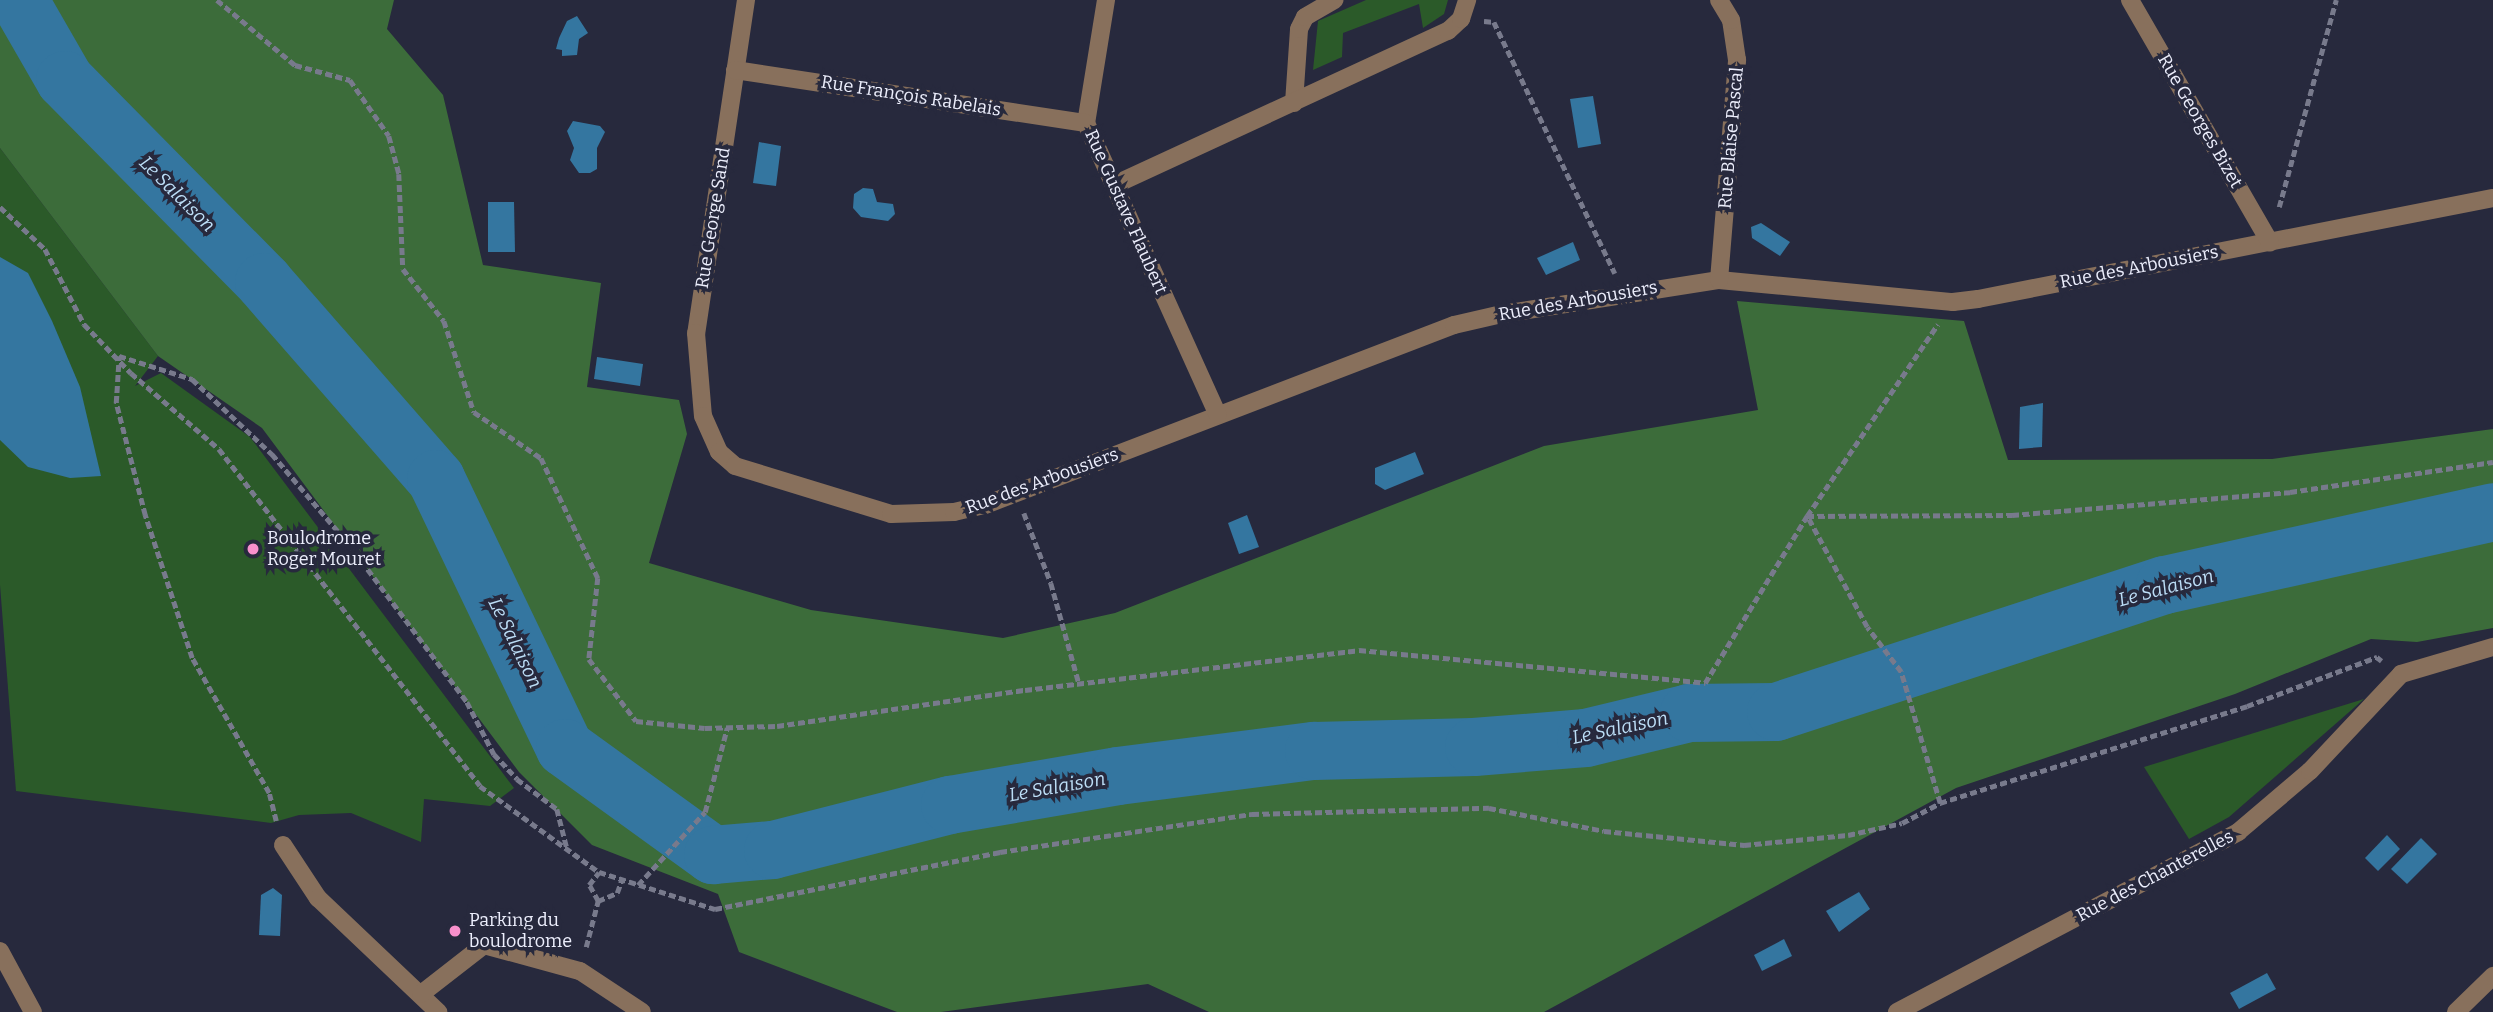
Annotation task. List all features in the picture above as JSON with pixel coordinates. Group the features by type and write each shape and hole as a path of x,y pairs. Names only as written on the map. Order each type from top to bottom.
{"street":[{"name":"Rue George Sand","path":"709,436 699,390 696,333 746,0"},
{"name":"Rue Gustave Flaubert","path":"1106,0 1086,123 1218,415"},
{"path":"1294,103 1299,29 1305,17 1334,0"},
{"path":"1114,185 1448,31 1461,19 1467,0"},
{"name":"Rue Blaise Pascal","path":"1719,0 1731,20 1737,60 1719,280"},
{"name":"Rue Georges Bizet","path":"2130,0 2270,242"},
{"name":"Rue François Rabelais","path":"735,70 1086,123"},
{"name":"Rue des Arbousiers","path":"709,436 735,466 757,477 891,514 954,512 1016,493 1454,325 1625,293 1719,280 1953,302 2493,198"},
{"path":"2401,674 2493,647"},
{"name":"Rue des Chanterelles","path":"1897,1012 2238,832 2310,771 2401,674"},
{"path":"283,845 318,898 438,1012"},
{"path":"421,995 484,945 580,971 642,1012"},
{"path":"0,951 33,1012"},
{"path":"2456,1012 2493,976"}],"path":[{"path":"216,0 295,65 350,80 389,136 399,174 403,269 444,321 474,412 541,458 598,578 589,659 636,721 727,727 777,726 1079,683 1359,650 1705,683 1807,516 1953,302"},
{"path":"2270,242 2336,0"},
{"path":"1461,19 1494,22 1625,293"},
{"path":"0,206 45,249 84,324 120,356 131,373 219,449 480,786 599,872 715,909 1000,852 1252,814 1489,808 1604,831 1744,845 1848,835 1902,823 1940,803 2247,706 2377,657 2401,674"},
{"path":"120,356 116,402 145,515 192,658 269,793 283,845"},
{"path":"120,356 192,379 272,454 349,544 467,702 494,754 517,779 557,809 567,849"},
{"path":"1807,516 2012,515 2290,492 2493,462"},
{"path":"1016,493 1051,583 1079,683"},
{"path":"1807,516 1867,627 1901,672 1940,803"},
{"path":"638,885 705,812 727,727"},
{"path":"580,971 598,901 589,886 599,872"},
{"path":"598,901 617,893 622,879"}],"green space":[{"path":"0,0 394,0 387,29 443,95 483,265 601,283 587,387 679,400 687,434 649,563 811,610 1003,638 1115,613 1544,446 1758,410 1737,301 1964,321 2008,460 2272,459 2493,429 2493,628 2417,642 2371,639 2235,694 1956,788 1544,1012 1209,1012 1148,984 941,1012 897,1012 739,952 718,894 592,845 519,772 262,428 158,356 0,148"},
{"path":"1366,0 1448,0 1444,14 1423,28 1419,4 1343,33 1342,57 1313,70 1318,21"},
{"path":"0,148 158,356 135,386 161,373 250,437 514,788 490,806 424,799 421,842 351,813 299,815 271,823 16,791 0,585"},
{"path":"2364,699 2229,817 2189,839 2144,767"}],"water":[{"path":"577,16 588,33 579,39 577,55 562,56 562,50 556,49 559,38 567,21"},
{"path":"1593,96 1601,144 1578,148 1570,99"},
{"path":"573,121 600,126 605,132 597,148 597,169 590,173 579,173 570,160 574,148 567,131"},
{"path":"759,142 781,146 776,186 753,183"},
{"path":"863,188 873,189 877,202 893,204 895,214 888,221 861,217 853,208 854,194"},
{"path":"488,202 514,202 515,252 488,252"},
{"path":"1761,223 1790,242 1780,256 1752,238 1751,227"},
{"path":"1573,242 1580,260 1546,275 1537,258"},
{"path":"0,257 28,273 52,321 80,387 101,476 70,478 28,467 0,440"},
{"path":"597,357 643,364 640,386 594,379"},
{"path":"2043,403 2042,447 2019,449 2020,407"},
{"path":"1415,452 1424,474 1385,490 1375,484 1375,468"},
{"path":"1247,515 1259,547 1239,554 1228,523"},
{"path":"2387,835 2400,849 2378,871 2365,858"},
{"path":"2421,838 2437,854 2407,884 2391,869"},
{"path":"273,888 282,895 280,936 259,935 261,895"},
{"path":"1859,892 1870,909 1839,932 1826,911"},
{"path":"1784,939 1792,956 1762,971 1754,955"},
{"path":"2267,973 2276,989 2239,1009 2230,993"}],"waterway":[{"name":"Le Salaison","path":"19,0 65,80 264,282 436,479 565,748 713,855 773,850 950,805 1118,776 1314,751 1474,747 1586,738 1689,713 1776,712 2165,585 2493,512"}],"place":[{"name":"Boulodrome Roger Mouret","path":"253,549"},
{"name":"Parking du boulodrome","path":"455,931"}]}
